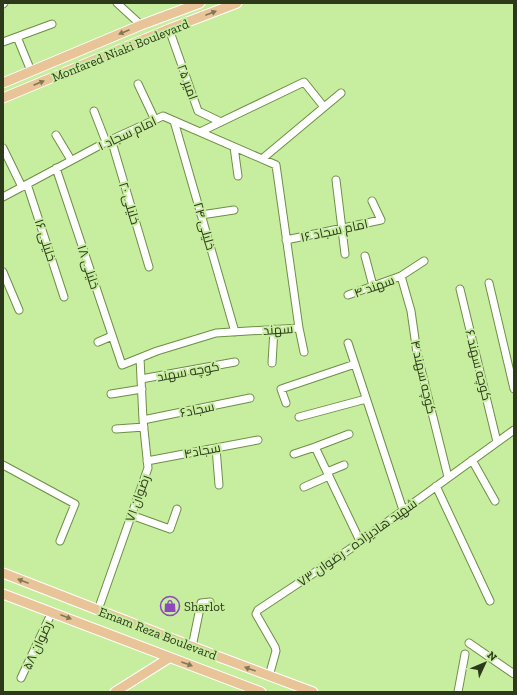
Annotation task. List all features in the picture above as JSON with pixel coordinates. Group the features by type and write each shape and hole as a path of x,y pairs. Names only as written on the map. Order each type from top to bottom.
{"main road":[{"name":"Monfared Niaki Boulevard","path":"3,83 141,25 200,3"},
{"name":"Monfared Niaki Boulevard","path":"3,98 236,3"},
{"path":"164,16 169,30"},
{"name":"Emam Reza Boulevard","path":"3,573 192,647 313,692"},
{"name":"Emam Reza Boulevard","path":"3,594 250,690 261,692"},
{"path":"115,692 169,658"}],"street":[{"path":"117,3 141,25"},
{"path":"3,42 52,24"},
{"name":"امیر ۲۵","path":"169,30 198,111 221,122"},
{"path":"17,37 31,71"},
{"path":"200,132 304,82 324,107"},
{"path":"138,84 155,120"},
{"path":"262,159 340,93"},
{"name":"خلیلی ۲۰","path":"94,111 109,140 149,267"},
{"name":"امام سجاد ۱","path":"3,197 109,140 163,116 276,165"},
{"name":"خلیلی ۲۴","path":"174,121 236,332"},
{"path":"56,135 71,160"},
{"path":"234,147 238,176"},
{"name":"خلیلی ۱۶","path":"3,148 25,185 64,297"},
{"name":"سهند","path":"122,365 158,351 216,333 299,328 276,165"},
{"name":"خلیلی ۱۸","path":"56,168 122,365"},
{"path":"336,180 345,254"},
{"name":"امام سجاد ۱۶","path":"286,240 381,220 372,201"},
{"path":"201,215 234,210"},
{"path":"365,256 374,286"},
{"name":"سهند ۴","path":"348,295 401,276 424,261"},
{"path":"3,272 19,310"},
{"name":"کوچه سهند ۴","path":"401,276 411,311 417,353 448,477"},
{"path":"489,283 514,389"},
{"name":"کوچه سهند ۶","path":"460,289 497,442"},
{"path":"299,328 304,352"},
{"path":"272,363 274,329"},
{"path":"98,342 112,336"},
{"path":"348,343 402,510"},
{"name":"رضوان ۷۱","path":"98,610 148,468 143,423 140,358"},
{"name":"كوچه سهند","path":"141,379 235,362"},
{"path":"286,402 281,389 355,364"},
{"path":"111,394 142,389"},
{"name":"سجاد۶","path":"116,429 250,398"},
{"path":"299,417 366,399"},
{"name":"شهید هادیزاده - رضوان ۷۳","path":"269,676 276,651 274,643 256,614 258,610 360,541 514,430"},
{"path":"294,454 349,434"},
{"name":"سجاد۴","path":"147,461 258,440"},
{"path":"315,447 360,541"},
{"path":"216,448 219,485"},
{"path":"472,460 495,501"},
{"path":"3,465 75,504 60,541"},
{"path":"304,486 344,465"},
{"path":"436,486 490,601"},
{"path":"131,515 170,529 178,509"},
{"path":"192,647 202,603 210,602"},
{"name":"رضوان ۵۸","path":"21,678 52,612"},
{"path":"469,643 514,674"},
{"path":"458,692 465,654"}],"place":[{"name":"Sharlot","path":"170,606"}]}
